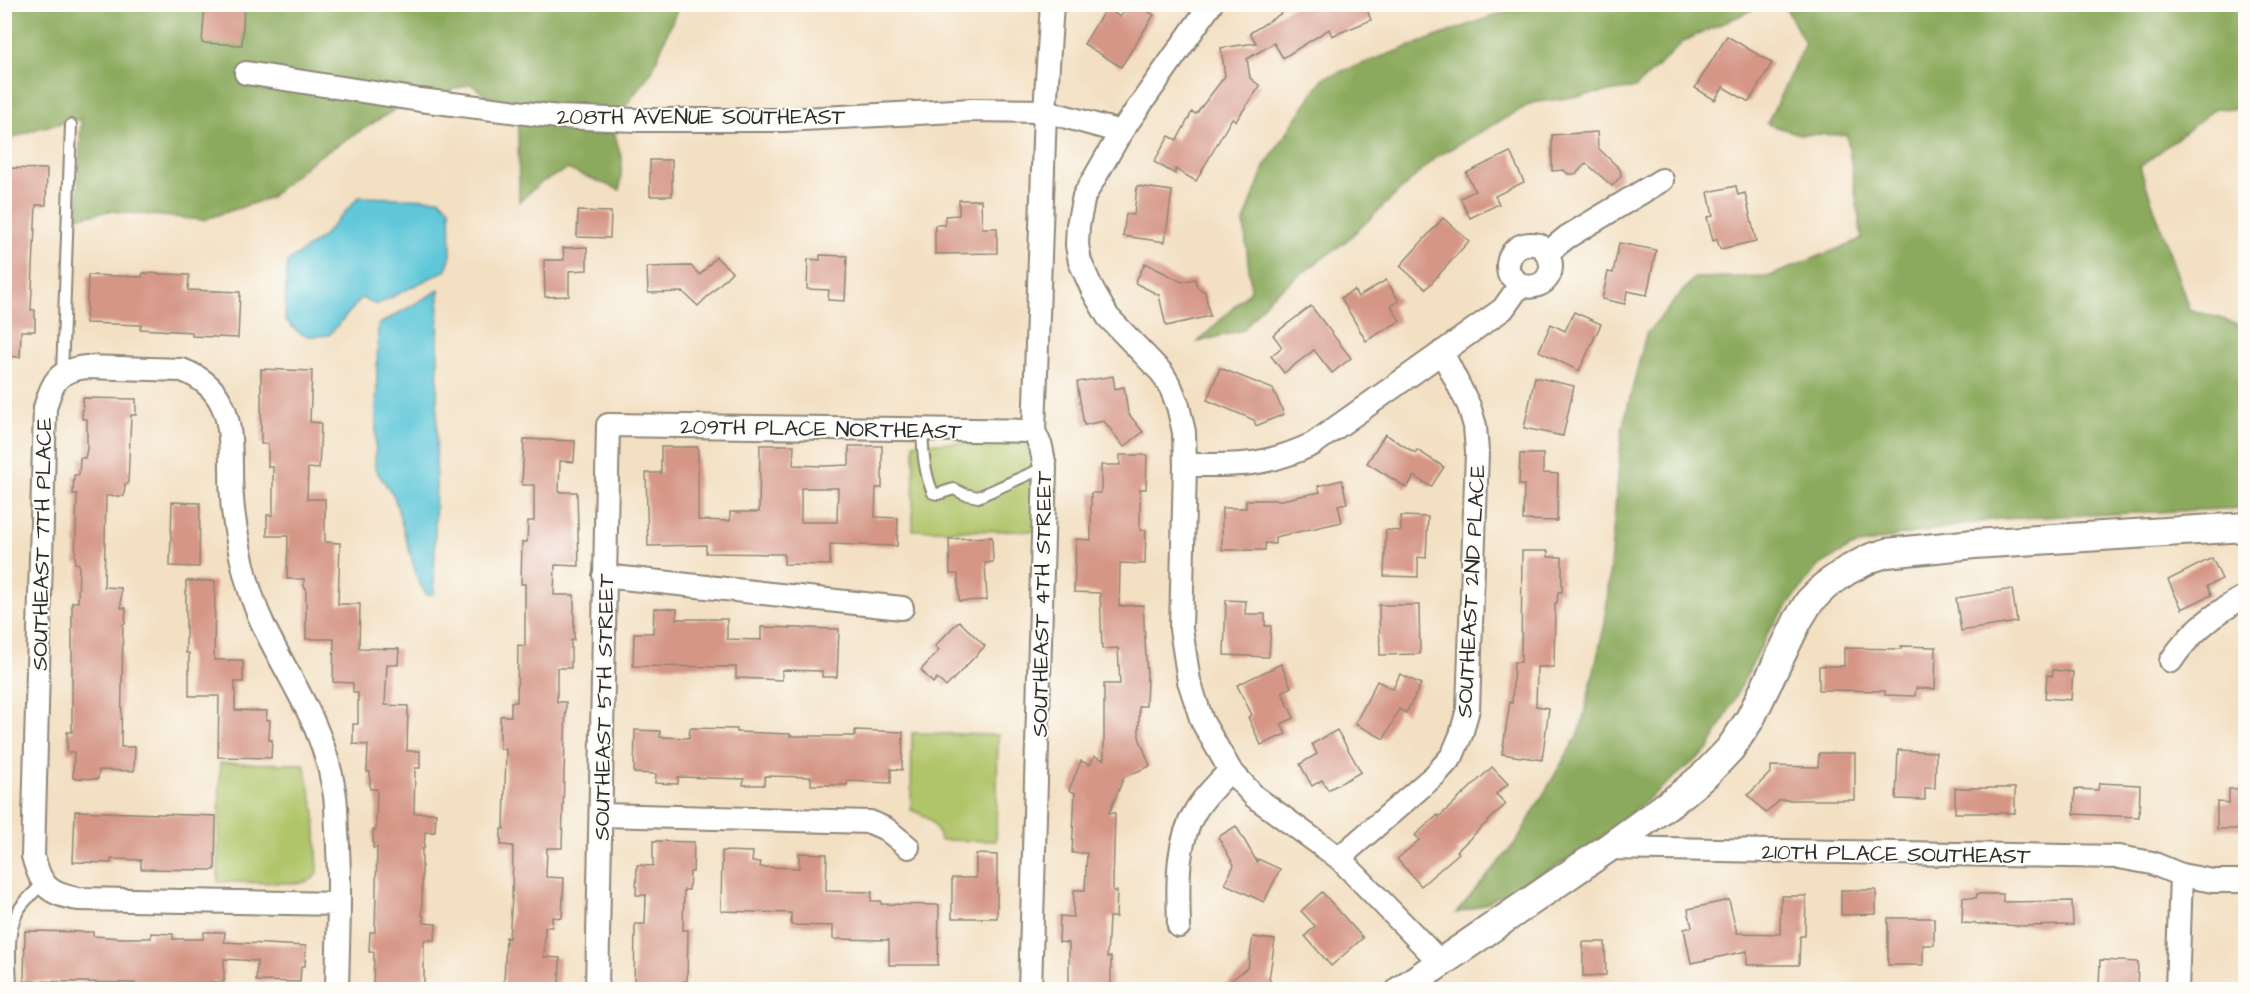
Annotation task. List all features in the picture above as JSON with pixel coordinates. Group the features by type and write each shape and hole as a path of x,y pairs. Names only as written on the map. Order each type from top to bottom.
{"street":[{"name":"SOUTHEAST 4TH STREET","path":"1030,990 1046,467 1034,431 1045,111 1052,4"},
{"path":"1211,4 1121,132 1084,196 1078,225 1077,245 1080,262 1108,317 1162,373 1171,388 1184,432 1181,629 1189,681 1203,721 1230,770 1255,796 1339,858 1440,962"},
{"name":"208TH AVENUE SOUTHEAST","path":"246,73 420,100 558,117 783,120 973,110 1045,111 1121,132"},
{"path":"1547,253 1567,237 1662,180"},
{"path":"1532,243 1539,245 1547,253 1551,264 1547,278 1535,287 1520,285 1509,274 1508,267 1512,252 1517,247 1532,243"},
{"path":"1185,465 1264,463 1288,456 1313,444 1503,309 1520,285"},
{"name":"SOUTHEAST 2ND PLACE","path":"1339,858 1435,775 1452,756 1468,709 1475,426 1469,406 1442,352"},
{"path":"62,374 75,368 86,367 182,370 196,375 209,386 219,396 226,411 230,430 231,497 251,596 265,629 312,717 327,757 335,793 340,872 337,990"},
{"name":"SOUTHEAST 7TH PLACE","path":"47,887 37,872 33,856 45,408 54,383 62,374"},
{"name":"209TH PLACE NORTHEAST","path":"608,425 1034,431"},
{"name":"SOUTHEAST 5TH STREET","path":"597,990 608,425"},
{"path":"1401,990 1681,795 1730,749 1750,719 1809,602 1845,571 1887,553 1974,544 2246,527"},
{"path":"604,576 902,608"},
{"path":"2171,661 2190,637 2227,606 2246,596"},
{"path":"1179,926 1178,880 1185,836 1196,810 1230,770"},
{"path":"602,815 870,822 886,829 908,847"},
{"name":"210TH PLACE SOUTHEAST","path":"1608,848 2119,856 2152,863 2181,875 2213,882 2246,881"},
{"path":"2177,990 2181,875"},
{"path":"47,887 61,896 78,899 339,904"}],"lane":[{"name":"SOUTHEAST 7TH PLACE","path":"62,374 71,125"},
{"path":"922,430 923,461 933,493 938,494 954,489 963,494 978,497 1046,467"},
{"path":"11,990 14,919 21,908 47,887"}],"green space":[{"path":"1514,4 1763,5 1684,41 1635,88 1532,103 1436,157 1345,242 1270,297 1243,330 1198,342 1251,290 1244,222 1264,167 1323,78 1504,12"},
{"path":"5,5 679,5 652,71 612,124 622,160 620,190 567,169 540,183 519,202 518,122 471,84 402,105 313,160 269,198 203,220 110,211 77,217 81,119 39,128 5,141"},
{"path":"1784,5 2245,5 2245,110 2216,108 2140,167 2189,309 2245,326 2245,508 1998,519 1902,535 1851,547 1818,566 1770,629 1709,749 1584,851 1481,906 1456,913 1516,842 1580,731 1605,623 1622,430 1646,334 1694,278 1770,276 1862,239 1847,135 1800,134 1767,124 1805,43"},
{"path":"1028,438 1036,451 1040,531 913,530 914,443 1019,443"},
{"path":"912,733 998,735 996,841 940,840 930,820 911,810"},
{"path":"220,763 304,764 315,813 318,871 313,879 302,883 218,882"}],"water":[{"path":"359,197 439,199 450,209 451,255 446,270 376,305 362,298 329,335 309,336 299,333 285,319 287,263 322,237"},
{"path":"439,290 434,594 427,595 418,581 394,496 375,469 378,325"}],"building":[{"path":"205,4 244,4 242,45 202,43"},
{"path":"1129,4 1137,4 1154,15 1121,67 1084,44 1106,8 1120,17"},
{"path":"1296,4 1365,4 1371,20 1332,36 1329,29 1283,58 1274,43 1247,59 1250,78 1260,86 1236,121 1232,118 1196,181 1175,169 1175,174 1154,162 1169,136 1177,140 1192,112 1196,114 1225,76 1221,48 1256,43 1250,33"},
{"path":"1727,36 1772,63 1749,102 1723,87 1715,100 1695,88"},
{"path":"1597,132 1598,148 1620,169 1621,176 1612,186 1586,163 1576,174 1568,174 1564,170 1552,171 1552,135"},
{"path":"1510,152 1524,182 1495,196 1499,204 1470,218 1460,198 1475,191 1466,173"},
{"path":"650,160 672,160 672,196 650,196"},
{"path":"4,168 47,169 46,205 36,205 31,310 35,310 35,331 21,331 20,357 4,356"},
{"path":"1137,186 1172,191 1165,242 1123,236 1126,214 1134,215"},
{"path":"1736,186 1738,195 1745,193 1756,241 1720,249 1717,239 1713,241 1707,217 1713,216 1708,192"},
{"path":"959,200 981,200 982,228 997,228 997,253 935,254 935,225 945,225 945,216 959,215"},
{"path":"578,211 611,212 610,238 577,237"},
{"path":"1443,218 1469,241 1426,289 1400,266"},
{"path":"1619,243 1656,250 1647,295 1627,291 1625,304 1602,299 1608,272 1613,273"},
{"path":"587,247 587,270 569,271 569,296 545,297 544,260 564,260 563,248"},
{"path":"820,255 847,256 845,301 828,300 829,290 807,289 808,259 820,260"},
{"path":"716,257 732,272 698,306 683,292 648,293 647,267 691,266 700,275"},
{"path":"1145,263 1182,282 1195,279 1197,287 1205,292 1210,316 1166,326 1159,295 1135,283"},
{"path":"143,273 189,275 188,290 240,292 238,338 192,336 192,332 140,329 141,325 86,323 88,275 142,277"},
{"path":"1386,280 1399,301 1391,306 1400,321 1366,341 1341,298 1354,290 1358,297"},
{"path":"1311,306 1351,358 1332,373 1314,350 1284,373 1271,356 1282,347 1273,335"},
{"path":"1574,312 1601,324 1579,371 1539,351 1551,324 1565,331"},
{"path":"1220,368 1273,389 1284,414 1256,426 1254,420 1207,400"},
{"path":"261,369 312,371 310,422 321,423 319,469 308,468 307,499 325,499 325,542 340,543 338,604 360,604 359,648 399,649 398,665 387,664 385,705 408,706 407,751 420,751 420,768 415,768 414,813 436,813 435,832 425,832 424,849 422,849 422,916 424,916 424,923 436,924 435,940 424,940 424,990 373,990 374,952 369,952 370,932 375,932 377,848 373,848 373,830 376,830 377,789 370,789 370,772 367,772 368,745 353,744 353,724 358,724 358,693 353,692 353,683 333,682 334,639 306,639 306,588 304,588 304,579 287,579 288,536 267,536 267,515 273,515 273,467 268,467 268,444 261,444"},
{"path":"1113,376 1115,389 1124,387 1128,413 1143,432 1124,447 1104,421 1084,425 1077,382"},
{"path":"1535,377 1574,386 1563,436 1524,428"},
{"path":"83,398 136,399 136,415 131,415 128,484 125,484 124,496 106,496 104,587 121,588 121,608 126,608 125,624 123,624 121,747 135,747 134,771 99,770 98,779 73,778 74,752 67,752 67,732 72,732 72,602 78,602 79,564 75,563 77,494 73,494 74,475 79,475 80,458 85,458 87,449 87,419 82,419"},
{"path":"1385,434 1415,453 1417,450 1444,467 1431,487 1414,476 1407,488 1367,463"},
{"path":"524,439 575,441 574,462 560,461 559,492 577,492 579,566 555,565 554,595 574,595 574,640 571,640 571,668 557,668 557,702 566,702 562,848 547,848 546,877 564,878 562,918 552,917 552,927 545,927 544,957 560,958 559,988 504,985 506,937 509,938 512,898 513,846 501,845 501,829 504,829 506,749 500,749 500,716 511,716 511,702 517,702 518,645 525,646 525,584 521,584 522,542 527,542 528,521 534,521 534,485 522,485"},
{"path":"760,445 794,445 793,465 825,466 849,465 849,446 882,446 882,488 876,488 875,517 898,518 897,546 830,544 830,565 784,564 784,554 706,553 706,545 648,546 646,473 661,473 661,447 698,447 698,520 730,521 730,512 759,512","holes":["801,488 838,488 837,522 801,522"]},
{"path":"1520,454 1543,454 1543,473 1558,474 1557,521 1523,520 1524,485 1519,485"},
{"path":"1120,455 1147,455 1146,489 1140,489 1140,530 1146,530 1145,564 1120,563 1119,606 1143,605 1147,676 1146,706 1139,706 1139,737 1150,766 1124,777 1109,813 1115,813 1113,891 1117,891 1116,917 1109,917 1107,957 1111,957 1111,989 1069,990 1069,943 1059,942 1060,916 1073,917 1074,890 1085,890 1087,853 1072,853 1075,793 1069,790 1081,761 1090,765 1094,756 1104,760 1104,684 1120,684 1118,648 1102,649 1100,593 1074,592 1076,539 1091,540 1091,493 1101,493 1101,465 1120,465"},
{"path":"1342,480 1347,503 1338,505 1342,522 1275,537 1275,544 1265,543 1265,550 1222,550 1222,508 1246,508 1246,500 1282,500 1320,492 1318,486"},
{"path":"172,502 200,503 199,567 170,566"},
{"path":"1401,516 1428,517 1426,558 1418,557 1418,577 1384,576 1386,530 1401,531"},
{"path":"992,537 993,562 985,563 987,600 959,601 958,574 950,574 949,539"},
{"path":"1522,551 1548,551 1548,557 1562,557 1562,592 1558,592 1557,603 1555,603 1554,667 1537,667 1536,706 1549,708 1542,760 1502,754 1510,702 1512,703 1514,662 1521,662"},
{"path":"2212,558 2222,579 2207,586 2211,595 2182,609 2168,580"},
{"path":"186,581 215,581 214,660 243,660 243,682 235,682 235,710 267,711 266,720 270,720 269,740 272,740 271,758 218,757 219,696 189,696 189,653 186,653"},
{"path":"2012,589 2017,622 1961,631 1956,598"},
{"path":"1226,600 1246,601 1245,614 1265,614 1265,626 1271,626 1269,657 1224,655"},
{"path":"1379,605 1419,605 1420,654 1380,655"},
{"path":"654,608 677,609 676,619 727,619 727,639 761,640 761,627 839,629 837,677 822,677 822,671 782,670 782,680 736,678 736,667 633,666 634,633 653,633"},
{"path":"959,621 985,646 946,687 937,678 933,683 921,670 939,650 935,646"},
{"path":"1901,646 1936,647 1935,689 1916,688 1915,696 1885,695 1885,691 1819,690 1819,666 1844,666 1844,648 1901,649"},
{"path":"1281,664 1291,687 1282,692 1294,718 1281,724 1286,734 1261,745 1248,717 1252,715 1237,685"},
{"path":"2053,670 2073,672 2071,700 2045,698 2047,675 2052,676"},
{"path":"1400,674 1421,684 1406,713 1399,709 1384,739 1355,724 1377,681 1393,689"},
{"path":"690,728 737,729 737,732 790,734 790,736 855,736 855,730 903,732 902,770 891,769 891,783 848,781 847,785 811,785 811,777 765,776 764,785 743,785 744,779 678,777 678,784 655,783 656,774 634,773 635,730 660,731 660,737 689,738"},
{"path":"1337,730 1361,772 1328,790 1322,780 1312,786 1300,764 1317,754 1312,744"},
{"path":"1898,750 1936,752 1935,788 1925,788 1925,800 1896,799"},
{"path":"1819,753 1855,753 1855,800 1780,800 1766,813 1748,795 1771,772 1771,766 1818,767"},
{"path":"1492,767 1508,784 1496,794 1506,804 1457,851 1459,853 1421,886 1397,859 1419,840 1415,835 1438,815 1439,817"},
{"path":"2099,783 2140,785 2139,817 2074,814 2075,789 2098,790"},
{"path":"1955,788 2015,788 2015,813 1955,813"},
{"path":"2229,789 2246,789 2246,829 2217,829 2217,802 2229,803"},
{"path":"75,811 216,816 215,870 141,869 141,860 111,859 111,863 73,862"},
{"path":"1236,826 1257,862 1258,859 1280,869 1264,902 1225,884 1234,865 1218,837"},
{"path":"653,841 694,842 693,872 690,872 689,890 684,890 683,930 688,930 687,981 684,981 684,990 634,990 635,924 645,924 646,895 636,895 637,865 653,866"},
{"path":"722,851 753,852 752,862 761,862 760,867 799,868 799,853 827,854 826,891 872,892 871,901 881,901 881,904 939,905 938,965 889,965 889,940 833,939 833,926 791,925 791,913 721,911"},
{"path":"976,854 997,855 997,918 952,918 952,878 976,878"},
{"path":"1841,890 1876,890 1876,914 1841,915"},
{"path":"1322,892 1363,938 1331,966 1305,936 1315,926 1301,911"},
{"path":"1977,894 2003,894 2003,902 2072,901 2073,925 2023,926 1962,923 1963,897 1976,898"},
{"path":"1781,896 1806,896 1805,936 1800,936 1799,965 1747,965 1747,951 1691,963 1684,929 1692,927 1688,909 1729,900 1737,933 1780,934"},
{"path":"1888,918 1934,918 1934,945 1923,945 1923,965 1888,965"},
{"path":"25,931 93,932 93,936 121,938 151,938 151,933 173,934 173,939 203,939 204,932 225,932 224,942 306,946 305,966 301,966 300,982 256,981 257,961 224,959 224,982 211,982 210,990 135,990 135,983 24,981"},
{"path":"1253,937 1275,940 1269,979 1277,990 1219,990 1248,967"},
{"path":"1583,942 1605,942 1606,975 1583,976"},
{"path":"2100,960 2138,962 2137,990 2099,989"}]}
